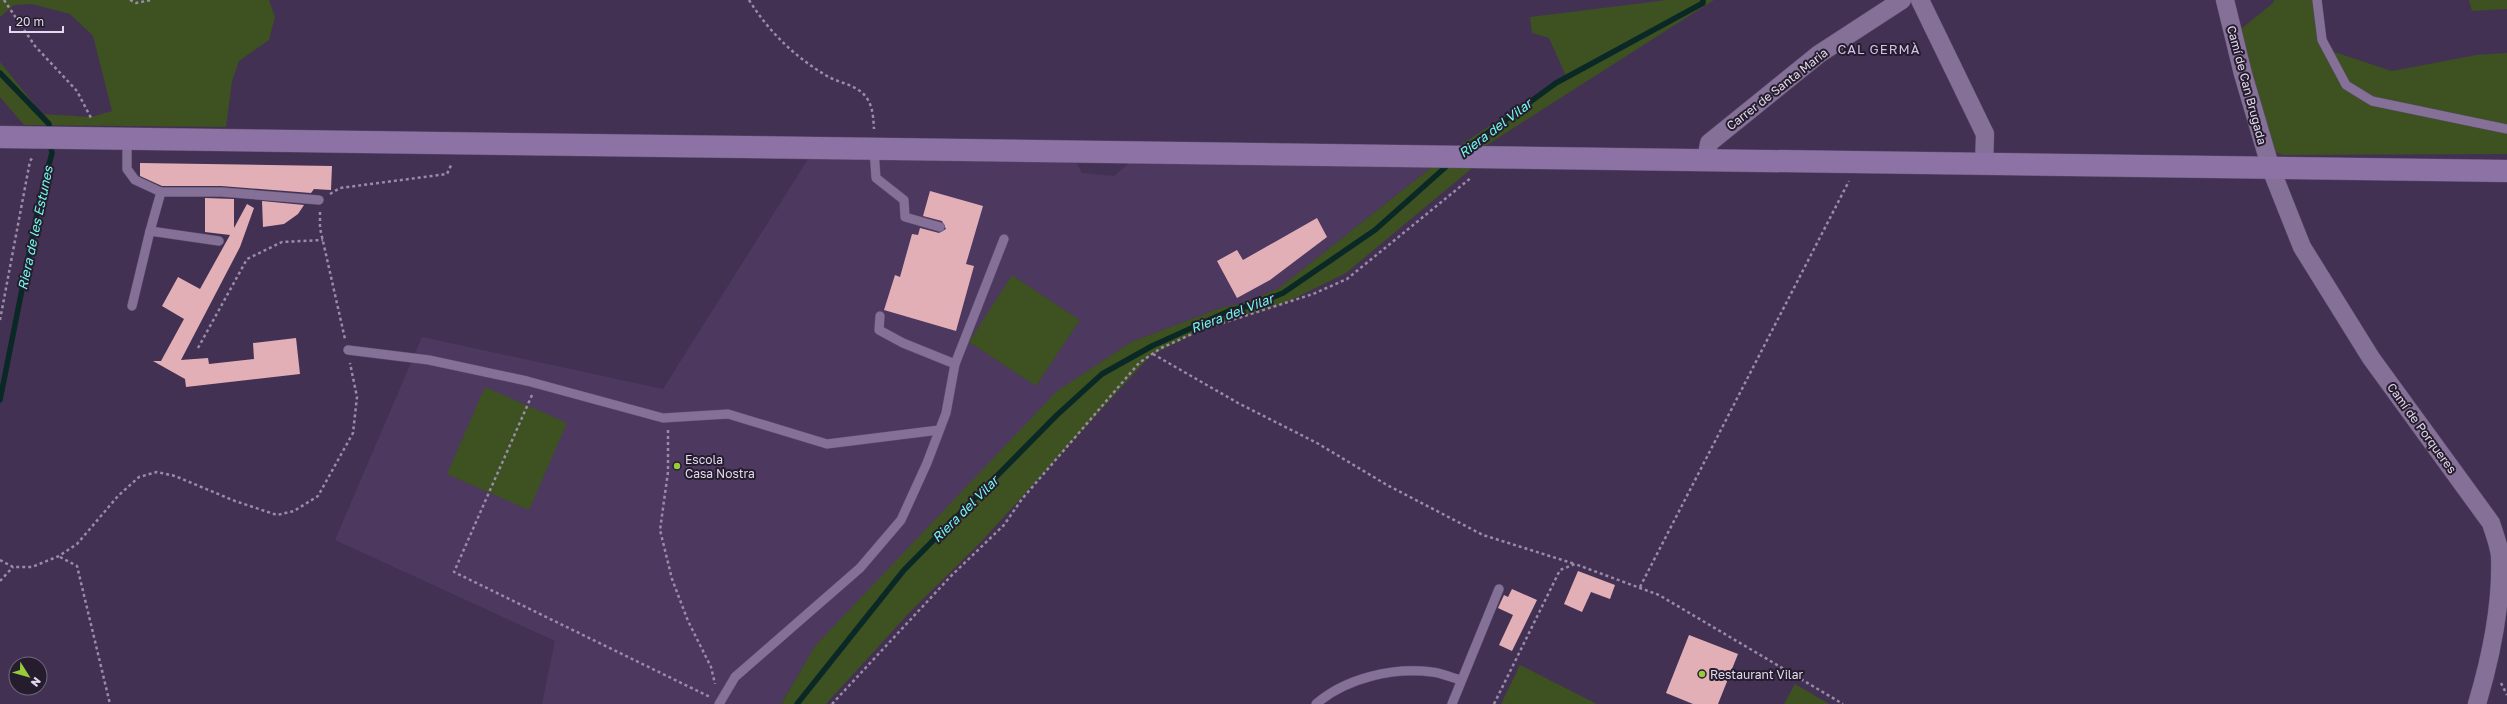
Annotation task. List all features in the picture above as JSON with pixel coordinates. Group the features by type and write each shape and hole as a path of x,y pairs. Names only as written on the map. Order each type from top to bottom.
{"main road":[{"path":"0,137 92,137 874,150 2507,171"}],"street":[{"name":"Carrer de Santa Maria","path":"1706,161 1709,142 1819,54 1902,0"},
{"path":"1920,0 1985,134 1984,165"},
{"name":"Camí de Can Brugada","path":"2225,0 2243,74 2271,169"},
{"name":"Camí de Porqueres","path":"2271,169 2302,247 2371,358 2491,523 2500,554 2498,604 2486,672 2477,704"}],"lane":[{"path":"2317,0 2322,40 2346,85 2372,101 2507,129"},
{"path":"127,138 127,169 135,180 161,192 221,192 319,200"},
{"path":"874,150 876,178 904,200 905,217 940,227"},
{"path":"132,306 161,192"},
{"path":"150,231 218,241"},
{"path":"719,703 735,678 860,568 901,520 940,430 946,413 956,364 1004,239"},
{"path":"880,316 879,330 903,343 956,364"},
{"path":"348,350 429,360 537,384 668,418 728,414 827,444 940,430"},
{"path":"1452,704 1499,589"},
{"path":"1316,704 1344,686 1365,678 1403,671 1433,672 1462,680"}],"path":[{"path":"4,0 35,46 77,91 91,117 92,137"},
{"path":"130,0 136,3 151,0"},
{"path":"749,0 762,22 799,58 828,77 860,91 873,108 874,150"},
{"path":"0,320 30,161 36,152"},
{"path":"832,704 951,576 1004,525 1022,499 1139,363 1153,354 1201,330 1313,294 1347,279 1480,171 1484,158"},
{"path":"0,560 13,567 32,567 59,556 77,544 118,496 139,477 157,472 175,476 235,501 277,515 294,511 318,496 353,433 357,397 323,240 319,200 340,188 447,174 453,161"},
{"path":"1640,587 1859,163"},
{"path":"198,348 247,258 282,242 323,240"},
{"path":"1153,354 1238,404 1317,443 1387,485 1483,535 1575,564 1659,594 1843,704"},
{"path":"537,384 454,572 719,703"},
{"path":"668,418 668,472 660,530 672,579 688,621 711,667 719,703"},
{"path":"59,556 77,566 110,704"},
{"path":"1494,704 1560,570 1575,564"},
{"path":"0,581 13,567"}],"shaded area":[{"name":"Escola Casa Nostra","path":"808,159 1076,162 1082,173 1114,176 1129,163 1433,166 1279,288 1246,302 1220,308 1131,342 815,646 781,704 542,704 555,641 335,540 422,337 663,389"}],"green space":[{"path":"0,0 269,0 275,17 269,40 239,61 232,81 226,127 24,125 0,97 0,62 42,114 91,117 112,111 93,36 70,14 32,4 14,5 0,17"},
{"path":"1667,0 1714,0 1487,145 1462,144 1566,76 1549,38 1532,33 1530,17"},
{"path":"2274,0 2312,0 2322,48 2392,71 2476,55 2507,53 2507,154 2282,155 2272,150 2236,33 2273,3"},
{"path":"2469,0 2507,0 2507,9 2472,11"},
{"path":"1477,164 1346,273 1285,303 1205,328 1150,356 982,541 908,614 826,704 781,704 815,646 1057,391 1131,342 1220,308 1246,302 1279,288 1433,166"},
{"path":"1012,275 1080,320 1036,386 969,342"},
{"path":"485,387 567,423 529,510 447,474"},
{"path":"1520,665 1528,669 1597,704 1501,704"},
{"path":"1795,684 1829,704 1784,704"}],"building":[{"path":"140,163 332,166 331,190 314,189 311,193 221,186 162,186 140,176"},
{"path":"930,191 983,206 966,264 974,266 956,331 884,310 895,275 900,277 912,234 918,235 920,228 939,233 946,229 942,221 923,216"},
{"path":"205,198 234,199 234,228 247,204 254,208 240,247 181,360 208,358 209,364 254,359 253,343 296,338 300,374 186,387 185,379 153,361 161,361 184,319 162,306 178,277 200,289 230,235 205,232"},
{"path":"262,201 304,205 298,214 284,224 263,227"},
{"path":"1317,218 1327,237 1270,280 1237,298 1217,261 1237,250 1243,260"},
{"path":"1578,571 1615,585 1610,599 1591,592 1582,612 1564,604"},
{"path":"1512,589 1537,600 1512,651 1499,645 1513,615 1498,608 1504,595 1508,597"},
{"name":"Restaurant Vilar","path":"1689,635 1738,654 1718,704 1693,704 1666,693"}],"waterway":[{"name":"Riera del Vilar","path":"1464,150 1556,83 1703,3 1703,0"},
{"name":"Riera de les Estunes","path":"0,73 49,124 50,133"},
{"name":"Riera de les Estunes","path":"0,400 40,199 52,153 50,142"},
{"name":"Riera del Vilar","path":"797,704 904,570 1057,415 1102,374 1152,346 1229,311 1257,304 1283,293 1375,230 1449,164"}],"place":[{"name":"Escola Casa Nostra","path":"677,466"},
{"name":"Restaurant Vilar","path":"1702,674"}],"district":[{"name":"CAL GERMÀ","path":"1879,49"}]}
